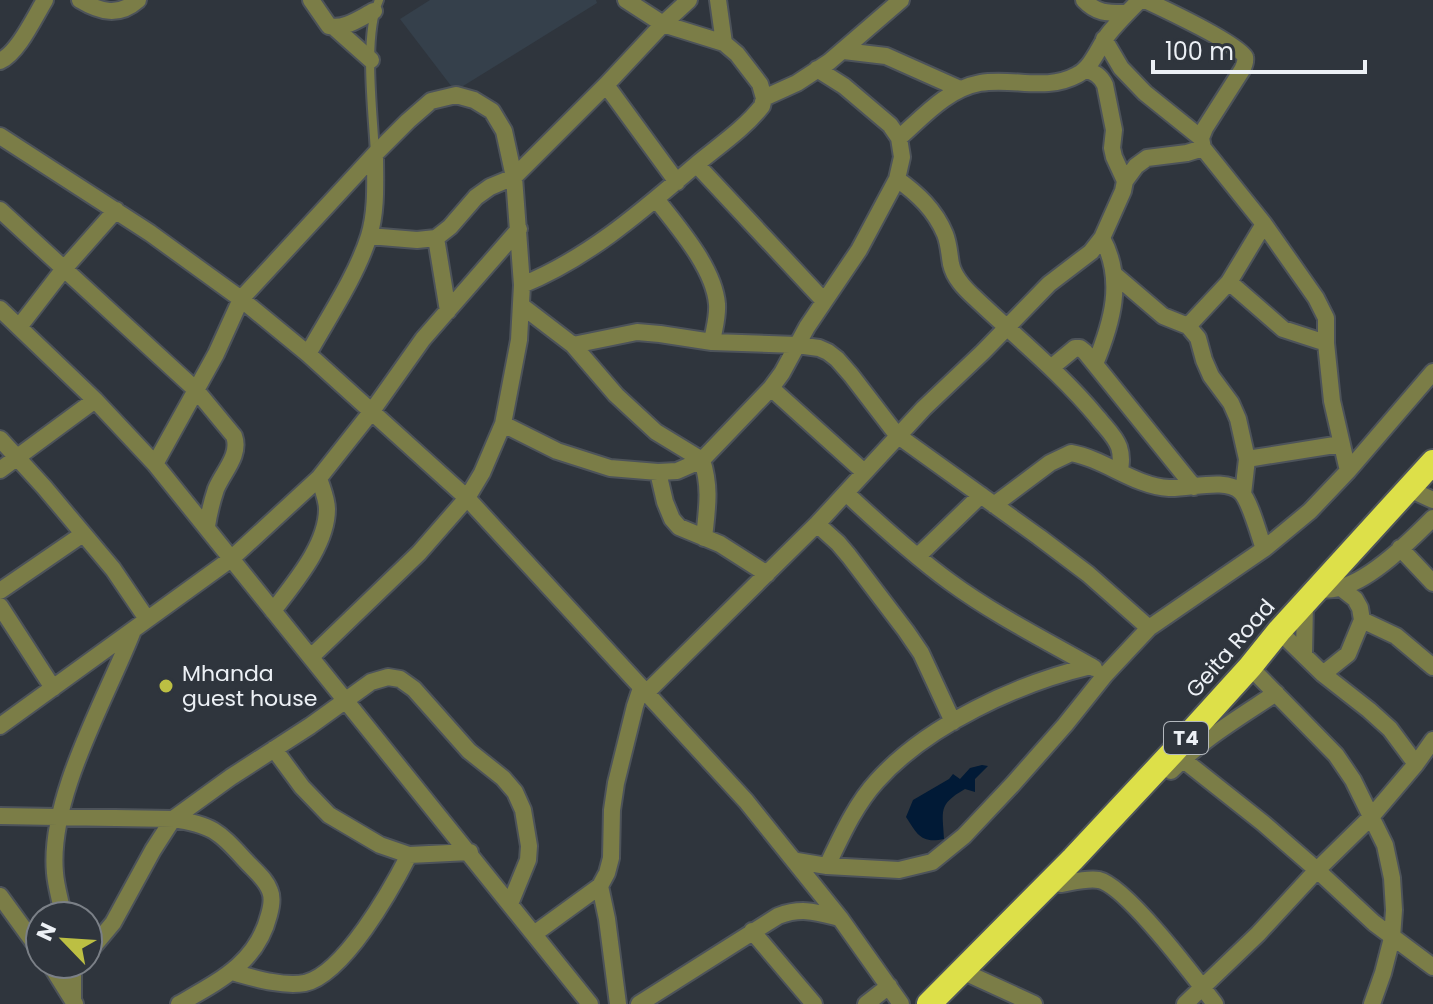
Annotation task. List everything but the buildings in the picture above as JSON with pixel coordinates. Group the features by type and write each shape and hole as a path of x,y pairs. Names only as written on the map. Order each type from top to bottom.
{"highway":[{"name":"Geita Road","path":"929,1004 966,972 1073,859 1178,756 1279,631 1321,593 1433,462"}],"street":[{"path":"0,61 15,49 45,0"},
{"path":"80,0 106,12 129,8 138,0"},
{"path":"311,0 324,21 371,60"},
{"path":"522,285 550,274 620,228 762,106 764,98 760,84 748,66 724,43 663,24 626,0"},
{"path":"369,236 417,240 436,238 476,197 514,177 689,0"},
{"path":"718,0 724,43"},
{"path":"764,98 797,83 844,51 901,0"},
{"path":"1084,0 1096,11 1127,13"},
{"path":"534,934 600,886 607,873 611,858 616,783 635,706 644,691 754,586 760,569 817,524 897,435 1049,284 1091,252 1102,238 1125,181 1136,166 1147,158 1187,153 1202,143 1205,128 1242,70 1245,56 1228,43 1142,0 1104,39 1086,69 1052,83 981,83 960,89 941,101 899,138"},
{"path":"335,28 356,21 376,6"},
{"path":"1104,39 1121,68 1202,143 1264,224 1321,308 1326,318 1332,401 1348,471"},
{"path":"844,51 886,56 960,89"},
{"path":"503,424 557,451 610,468 677,471 702,460 771,388 859,250 897,179 902,157 899,138 890,125 844,86 817,69"},
{"path":"1086,69 1102,79 1105,85 1114,130 1112,148 1125,181"},
{"path":"606,85 677,182"},
{"path":"155,464 216,354 241,299 375,154 431,101 456,95 474,100 492,111 504,131 514,177 522,285 519,340 503,424 482,473 467,498 419,553 311,657"},
{"path":"0,136 116,210 241,299 308,354 467,498 746,801 797,861 901,1004"},
{"path":"308,354 356,267 369,236 375,204 375,154"},
{"path":"697,165 824,301"},
{"path":"897,179 929,205 946,238 956,277 968,292 1052,367 1112,435 1119,445 1120,471"},
{"path":"656,199 680,229 712,284 717,302 712,342"},
{"path":"0,210 196,390 234,436 237,444 235,454 214,494 207,526"},
{"path":"19,327 63,270 116,210"},
{"path":"1188,326 1229,282 1264,224"},
{"path":"0,726 231,559 319,478 423,339 519,229"},
{"path":"436,238 448,311"},
{"path":"1095,364 1111,320 1114,300 1115,275 1102,238"},
{"path":"1115,275 1163,316 1188,326 1198,338 1211,376 1231,403 1238,419 1247,459 1243,494 1264,549"},
{"path":"1229,282 1283,329 1326,343"},
{"path":"522,306 573,345 633,412 656,432 702,460 709,493 704,538"},
{"path":"0,309 95,400 155,464 590,1004"},
{"path":"573,345 637,332 712,342 819,348 837,359 897,435 1088,574 1149,628"},
{"path":"1052,367 1075,348 1085,352 1194,487"},
{"path":"797,861 899,870 932,862 964,836 1065,725 1098,671 1149,628 1264,549 1310,511 1433,372"},
{"path":"771,388 864,472"},
{"path":"0,470 95,400"},
{"path":"0,439 113,569 147,619"},
{"path":"1247,459 1341,444"},
{"path":"918,556 988,500 1071,453 1167,488 1221,484 1243,494"},
{"path":"658,472 665,502 679,527 720,544 760,569"},
{"path":"273,611 299,577 322,531 327,510 319,478"},
{"path":"1409,489 1433,500"},
{"path":"846,493 950,582 1000,615 1098,671"},
{"path":"1321,593 1367,574 1433,518"},
{"path":"817,524 838,543 906,631 921,653 953,722"},
{"path":"0,591 83,534"},
{"path":"1400,548 1433,583"},
{"path":"1321,593 1355,599 1362,620 1348,654 1323,674"},
{"path":"1304,654 1321,593"},
{"path":"0,606 53,688"},
{"path":"1362,620 1396,636 1433,667"},
{"path":"1185,1004 1371,817 1426,753 1390,729 1323,674 1279,631"},
{"path":"60,900 55,873 55,844 60,817 76,763 132,632"},
{"path":"1250,667 1336,755 1353,780 1385,845 1392,878 1392,938 1372,1004"},
{"path":"827,866 861,803 877,781 904,756 953,722 1009,694 1065,673 1098,671"},
{"path":"104,934 173,819 371,682 388,677 400,679 414,689 469,751 503,778 515,792 523,810 529,846 528,860 510,904"},
{"path":"1034,1004 966,972 1061,884 1178,756 1276,693"},
{"path":"274,749 302,787 329,815 380,845 409,855 470,852"},
{"path":"1178,756 1263,823 1392,938 1433,967"},
{"path":"0,816 173,819 199,823 217,832 264,881 271,892 271,908 257,947 232,972 179,1004"},
{"path":"232,972 296,984 309,982 321,975 353,945 409,855"},
{"path":"1061,884 1093,879 1101,880 1119,891 1215,1004"},
{"path":"600,886 618,1004"},
{"path":"0,896 24,929"},
{"path":"639,1004 778,916 794,910 808,910 840,918"},
{"path":"752,931 814,1004"},
{"path":"60,980 74,1002"},
{"path":"74,980 74,1002"},
{"path":"866,1004 889,986"}],"lane":[{"path":"375,154 371,25 376,6"}],"shaded area":[{"path":"430,0 596,0 597,3 455,91 400,19"}],"water":[{"path":"988,766 975,779 975,792 965,789 946,804 944,839 930,840 920,836 906,817 913,800 953,774 960,779 970,768"}],"place":[{"name":"Mhanda guest house","path":"166,686"}]}
